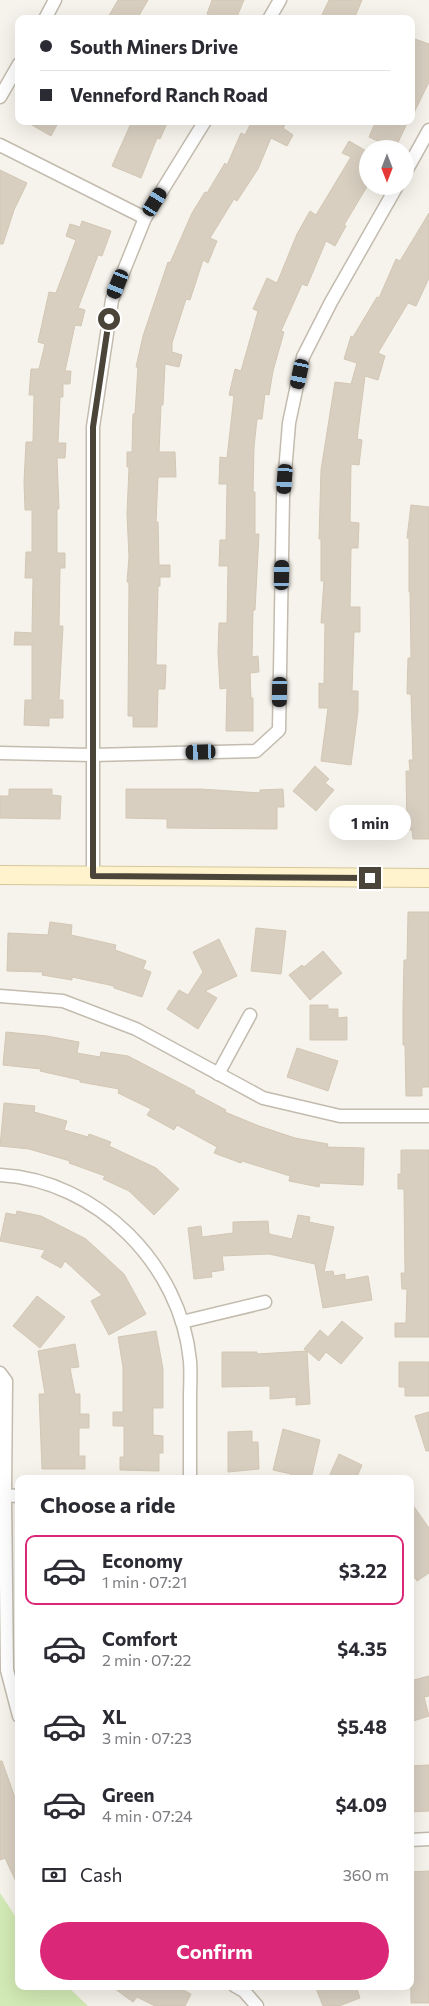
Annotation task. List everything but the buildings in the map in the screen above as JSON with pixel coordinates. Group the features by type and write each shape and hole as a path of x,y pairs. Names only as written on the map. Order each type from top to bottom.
{"street":[{"path":"47,15 56,0"},
{"path":"271,15 280,0"},
{"path":"0,97 15,71"},
{"path":"93,876 93,427 112,300 145,218 203,125"},
{"path":"414,156 429,130"},
{"path":"0,145 145,218"},
{"path":"0,753 92,755 256,750 280,730 283,497 289,424 303,357 331,302 392,195"},
{"path":"0,875 429,878"},
{"path":"0,996 63,1002 136,1029 262,1098 340,1116 429,1116"},
{"path":"218,1074 250,1015"},
{"path":"0,1175 48,1183 87,1201 131,1235 153,1264 182,1322 190,1361 190,1475"},
{"path":"182,1322 265,1302"},
{"path":"0,1373 6,1381 2,1495 3,1671 15,1705"},
{"path":"2,1495 15,1496"},
{"path":"414,1840 429,1839"},
{"path":"242,1990 256,2006"}],"green space":[{"path":"0,1893 15,1916 15,1990 71,1990 88,2006 0,2006"}],"route":[{"path":"109,319 93,427 93,876 370,878"}]}
